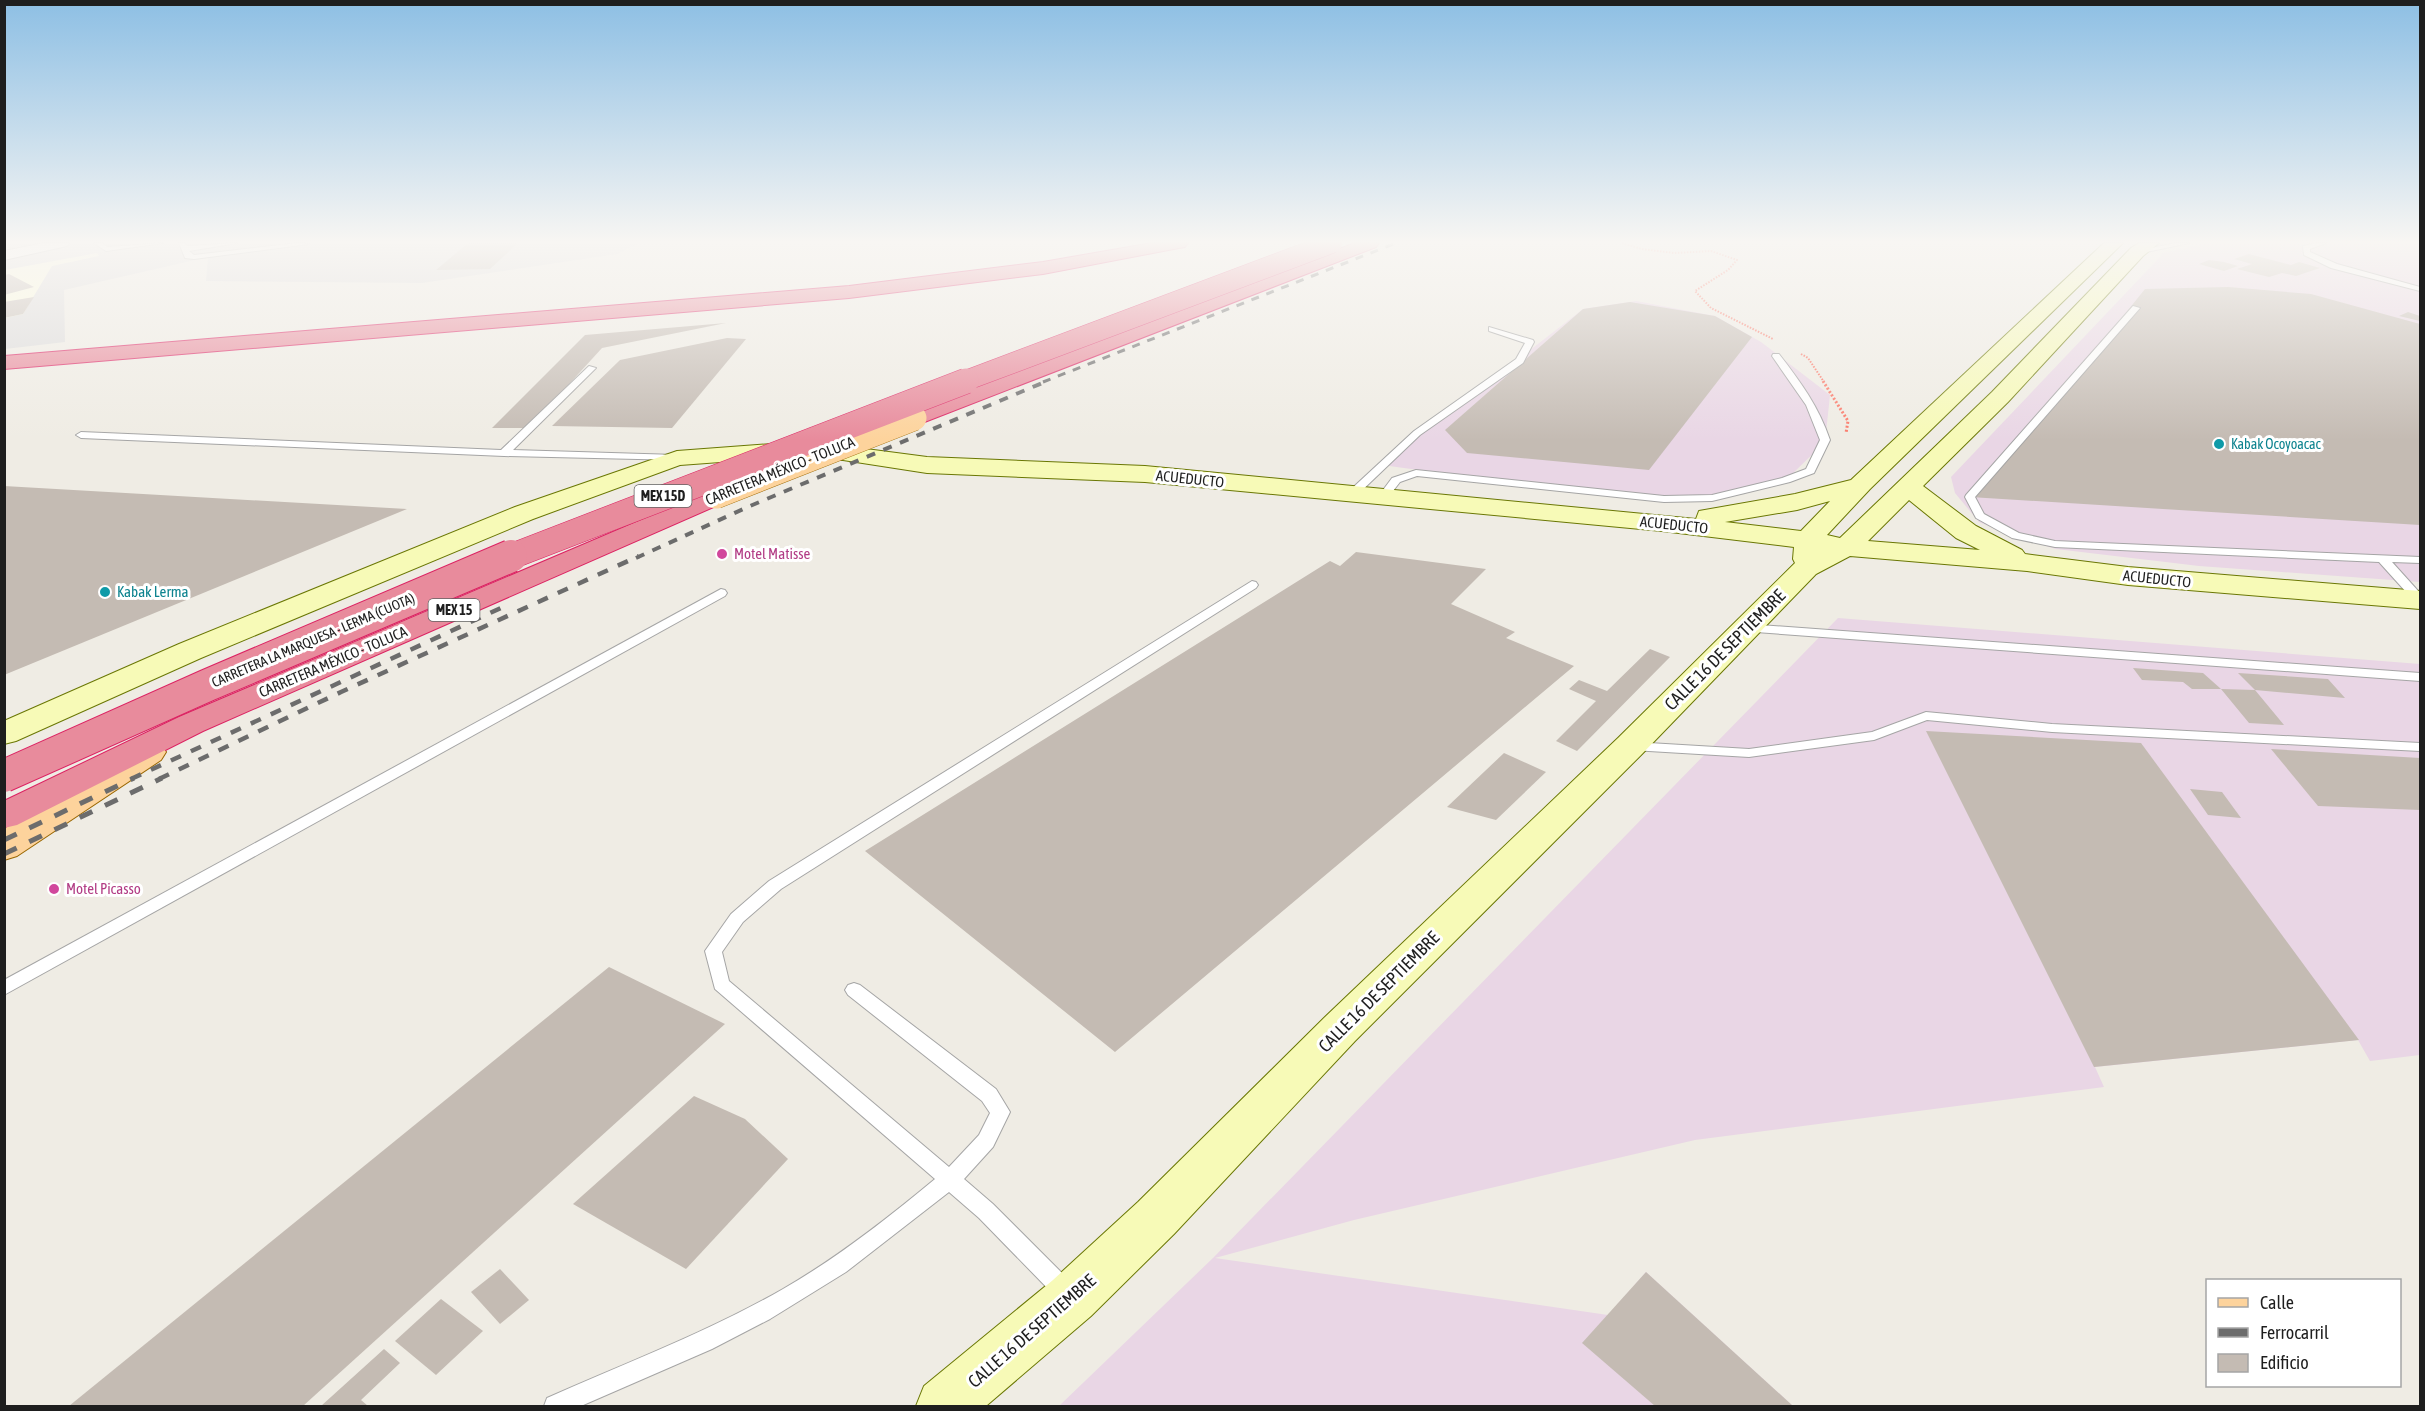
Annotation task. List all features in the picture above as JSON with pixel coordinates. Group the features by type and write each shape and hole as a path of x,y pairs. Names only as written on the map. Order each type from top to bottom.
{"highway":[{"path":"4,352 474,309"},
{"path":"4,363 652,309"},
{"name":"CARRETERA LA MARQUESA - LERMA (CUOTA)","path":"4,776 208,685 474,571 731,470 1158,309"},
{"name":"CARRETERA MÉXICO - TOLUCA","path":"914,418 1198,309"},
{"name":"CARRETERA MÉXICO - TOLUCA","path":"4,816 191,724 716,496"}],"main road":[{"name":"CALLE 16 DE SEPTIEMBRE","path":"944,1407 1072,1298 1156,1218 1340,1029 1630,746 1745,628 1807,554 1861,484 2045,309"},
{"name":"CALLE 16 DE SEPTIEMBRE","path":"1807,554 1846,547 2001,398 2085,309"},
{"name":"CARRETERA MÉXICO - TOLUCA","path":"716,496 914,418"},
{"path":"4,734 190,651 524,513 677,458 786,450 843,453 927,465"},
{"path":"524,513 790,473 927,465"},
{"name":"ACUEDUCTO","path":"927,465 1145,474 1662,523 1807,554"},
{"path":"1662,523 1797,502 1861,484"},
{"path":"1907,486 1966,532 2027,563"},
{"name":"ACUEDUCTO","path":"1846,547 2027,563 2234,586 2420,600"},
{"path":"4,847 191,724"}],"lane":[{"path":"2135,309 1970,497 1980,516 2016,536 2055,544 2421,560"},
{"path":"1351,495 1417,433 1520,361 1530,342 1492,329"},
{"path":"1382,498 1396,480 1416,473 1664,499 1712,498 1786,480 1810,471 1825,440 1819,417 1810,400 1776,356"},
{"path":"504,453 592,368"},
{"path":"81,435 677,458"},
{"path":"2382,558 2420,600"},
{"path":"1072,1298 986,1211 721,984 713,951 737,918 775,885 1252,585"},
{"path":"4,988 721,593"},
{"path":"1745,628 2418,679"},
{"path":"1630,746 1749,753 1874,736 1926,716 2052,728 2421,747"},
{"path":"555,1407 722,1332 791,1295 864,1247 950,1180 982,1146 994,1128 1000,1112 988,1095 854,990"}],"path":[{"path":"1713,309 1782,344"},
{"path":"1800,353 1808,358 1848,421 1845,442"}],"shaded area":[{"path":"5,309 64,309 65,342 5,349"},
{"path":"5,309 26,309 23,314 5,318"},
{"path":"1583,309 1677,309 1715,316 1761,342 1830,395 1825,442 1786,480 1697,499 1506,482 1382,465"},
{"name":"Kabak Ocoyoacac","path":"2111,309 2420,309 2420,582 2199,566 2056,549 2013,536 1979,522 1955,493 1951,477"},
{"path":"1838,618 2420,664 2420,1055 2370,1061 2358,1040 2095,1067 2104,1087 1695,1140 1354,1220 1215,1258 1608,1315 1646,1272 1793,1406 1059,1406 1213,1258"}],"building":[{"path":"4,309 26,309 23,314 4,318"},
{"path":"1583,309 1672,309 1715,316 1752,337 1649,470 1467,453 1445,430"},
{"name":"Kabak Ocoyoacac","path":"2129,309 2365,309 2420,324 2420,525 1970,497 2063,391"},
{"path":"2408,312 2420,316 2420,321 2399,316"},
{"path":"726,323 602,348 529,428 492,428 585,335"},
{"path":"727,338 746,339 672,428 552,426 620,360"},
{"name":"Kabak Lerma","path":"4,486 407,509 4,675"},
{"path":"1356,552 1486,569 1451,604 1515,632 1506,638 1574,666 1115,1052 865,851 1330,561 1340,566"},
{"path":"1650,649 1670,657 1577,751 1556,741 1596,701 1569,689 1579,680 1607,691"},
{"path":"2133,668 2203,673 2221,689 2192,689 2183,682 2142,680"},
{"path":"2238,673 2328,679 2345,698 2255,690"},
{"path":"2221,689 2255,690 2284,725 2249,723"},
{"path":"1926,731 2141,743 2359,1040 2094,1067"},
{"path":"2271,749 2420,758 2420,810 2318,806"},
{"path":"1504,753 1546,772 1496,820 1447,807"},
{"path":"2190,789 2222,792 2241,818 2208,815"},
{"path":"609,967 725,1024 303,1406 69,1406"},
{"path":"694,1096 745,1119 788,1159 686,1269 573,1204"},
{"path":"500,1269 529,1300 500,1324 471,1292"},
{"path":"1646,1272 1793,1406 1655,1406 1582,1343"},
{"path":"441,1299 483,1331 436,1375 395,1341"},
{"path":"384,1349 400,1363 361,1400 368,1406 321,1406"}],"railway":[{"path":"1043,382 1229,309"},
{"path":"636,558 750,506 1047,381"},
{"path":"159,779 341,692 639,556"},
{"path":"131,779 503,607"},
{"path":"4,840 134,778"},
{"path":"4,854 162,778"}],"place":[{"name":"Kabak Ocoyoacac","path":"2219,444"},
{"name":"Motel Matisse","path":"722,554"},
{"name":"Kabak Lerma","path":"105,592"},
{"name":"Motel Picasso","path":"54,889"}]}
